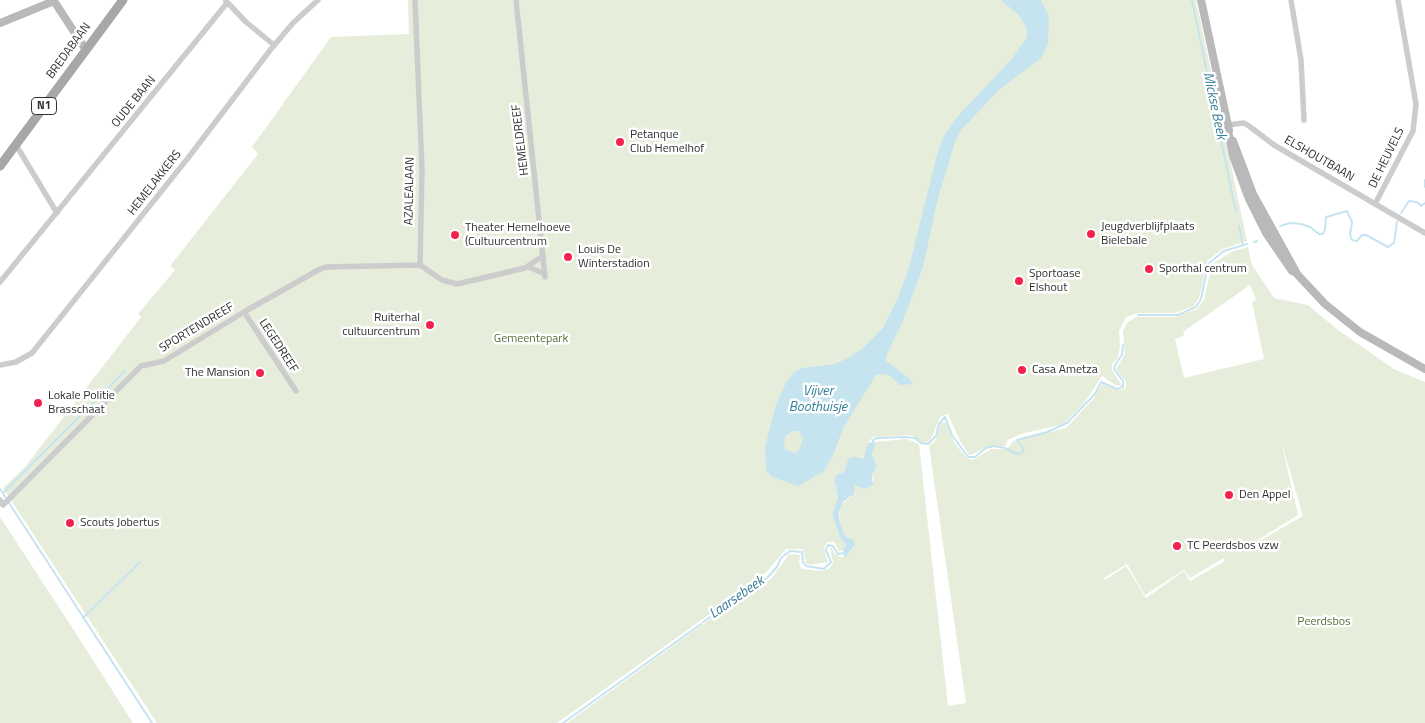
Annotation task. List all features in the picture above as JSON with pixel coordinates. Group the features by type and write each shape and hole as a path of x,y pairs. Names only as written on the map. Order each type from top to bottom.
{"main road":[{"path":"0,23 54,0 86,50"},
{"name":"BREDABAAN","path":"0,166 123,0"},
{"path":"1200,0 1232,156 1256,215 1276,250 1292,271 1325,304 1360,332 1425,369"}],"street":[{"name":"HEMELAKKERS","path":"0,365 16,362 32,353 182,165 274,45 293,23 318,0"},
{"name":"AZALEALAAN","path":"415,0 422,170 420,265"},
{"name":"HEMELDREEF","path":"516,0 545,276 529,267"},
{"path":"1290,0 1301,60 1304,120"},
{"name":"DE HEUVELS","path":"1375,204 1412,131 1416,104 1398,0"},
{"name":"OUDE BAAN","path":"0,282 226,1 246,22 274,45"},
{"name":"ELSHOUTBAAN","path":"1227,125 1244,123 1274,146 1425,233"},
{"path":"16,145 57,213"},
{"path":"420,265 442,280 457,284 529,267 543,256"},
{"name":"SPORTENDREEF","path":"3,503 135,370 149,362 164,361 244,312 326,267 420,265"},
{"name":"LEGEDREEF","path":"244,312 296,391"}],"green space":[{"name":"Gemeentepark","path":"408,0 1196,0 1247,241 1223,249 1207,261 1199,298 1194,306 1175,313 1139,313 1126,317 1119,331 1120,347 1118,358 1112,364 1112,370 1122,386 1115,385 1102,376 1085,402 1064,424 1021,434 1008,440 1005,446 989,446 971,455 969,455 960,441 948,414 940,417 928,442 921,442 912,435 873,437 868,443 865,457 848,459 844,472 836,475 834,480 838,497 832,515 841,539 846,545 845,550 839,551 834,542 827,542 824,548 828,562 810,565 806,564 803,549 786,549 763,576 557,723 157,723 3,488 25,467 141,317 138,314 175,270 170,266 258,154 252,147 331,37 409,34"},
{"name":"Peerdsbos","path":"1248,247 1252,265 1274,298 1308,305 1338,330 1394,369 1425,382 1425,723 567,723 746,593 771,579 789,554 800,555 799,564 802,569 824,571 830,568 833,563 830,548 841,557 847,556 854,546 850,538 845,536 839,520 841,505 852,496 855,485 874,482 872,474 877,467 872,455 876,442 906,439 919,444 948,706 966,703 929,446 935,441 941,423 946,422 955,444 967,458 973,460 991,449 1007,449 1013,441 1066,428 1094,398 1102,384 1117,390 1125,389 1126,382 1116,369 1125,354 1123,331 1127,323 1136,317 1176,317 1197,309 1204,300 1212,264 1233,251","holes":["1250,285 1256,300 1252,302 1264,359 1184,378 1175,339 1184,336 1183,332","1281,441 1303,516 1231,557 1298,515","1224,558 1225,561 1190,581 1184,571 1146,598 1126,566 1105,580 1104,578 1127,564 1145,595 1184,570 1190,578"]},
{"path":"0,517 77,635 133,723 0,723"}],"water":[{"name":"Vijver Boothuisje","path":"1001,0 1041,0 1049,17 1048,44 1041,58 999,90 961,130 955,142 938,198 923,267 902,323 886,356 886,361 909,378 913,384 900,385 890,376 876,375 843,428 834,453 824,471 798,486 772,477 766,470 765,447 776,405 786,383 794,372 802,368 835,364 848,358 864,347 883,328 897,300 909,268 938,151 945,134 959,115 1012,59 1027,37 1027,29 1019,15","holes":["794,431 799,431 803,439 799,450 795,453 785,449 785,436"]},
{"path":"876,442 872,455 877,467 872,474 873,485 865,489 855,485 854,494 843,502 839,512 839,520 845,536 852,539 855,544 847,556 844,557 843,551 846,545 841,539 832,515 838,497 834,480 836,475 844,472 848,459 854,457 864,458 868,443"}],"waterway":[{"name":"Mickse Beek","path":"1192,0 1236,212"},
{"name":"Laarsebeek","path":"1425,180 1425,187"},
{"name":"Laarsebeek","path":"1401,213 1409,201 1417,202 1421,206 1425,203"},
{"name":"Laarsebeek","path":"1280,226 1290,223 1301,224 1310,227 1319,234 1323,234 1326,217 1347,211 1352,222 1350,235 1352,240 1357,241 1362,235 1366,235 1388,247 1394,243 1397,222"},
{"name":"Mickse Beek","path":"1239,226 1243,245"},
{"name":"Laarsebeek","path":"1138,315 1178,315 1196,307 1201,299 1208,264 1224,251 1247,244"},
{"name":"Laarsebeek","path":"871,445 874,439 878,438 905,437 915,438 921,443 928,444 936,436 939,424 945,417 952,435 968,457 975,457 986,448 994,446 1005,448 1017,454 1022,453 1024,449 1017,440 1047,432 1067,423 1095,394 1101,382 1117,389 1123,387 1123,381 1114,369 1122,355 1123,345"},
{"path":"3,493 125,371"},
{"path":"0,489 152,723"},
{"name":"Laarsebeek","path":"703,622 767,578 777,567 781,558 790,551 802,552 803,562 806,566 824,569 831,562 826,550 828,545 833,546 838,554 845,553"},
{"path":"83,618 140,562"},
{"name":"Laarsebeek","path":"563,723 701,624"}],"place":[{"name":"Petanque Club Hemelhof","path":"620,142"},
{"name":"Jeugdverblijfplaats Bielebale","path":"1091,234"},
{"name":"Theater Hemelhoeve (Cultuurcentrum","path":"455,235"},
{"name":"Louis De Winterstadion","path":"568,257"},
{"name":"Sporthal centrum","path":"1149,269"},
{"name":"Sportoase Elshout","path":"1019,281"},
{"name":"Ruiterhal cultuurcentrum","path":"430,325"},
{"name":"Casa Ametza","path":"1022,370"},
{"name":"The Mansion","path":"260,373"},
{"name":"Lokale Politie Brasschaat","path":"38,403"},
{"name":"Den Appel","path":"1229,495"},
{"name":"Scouts Jobertus","path":"70,523"},
{"name":"TC Peerdsbos vzw","path":"1177,546"}]}
